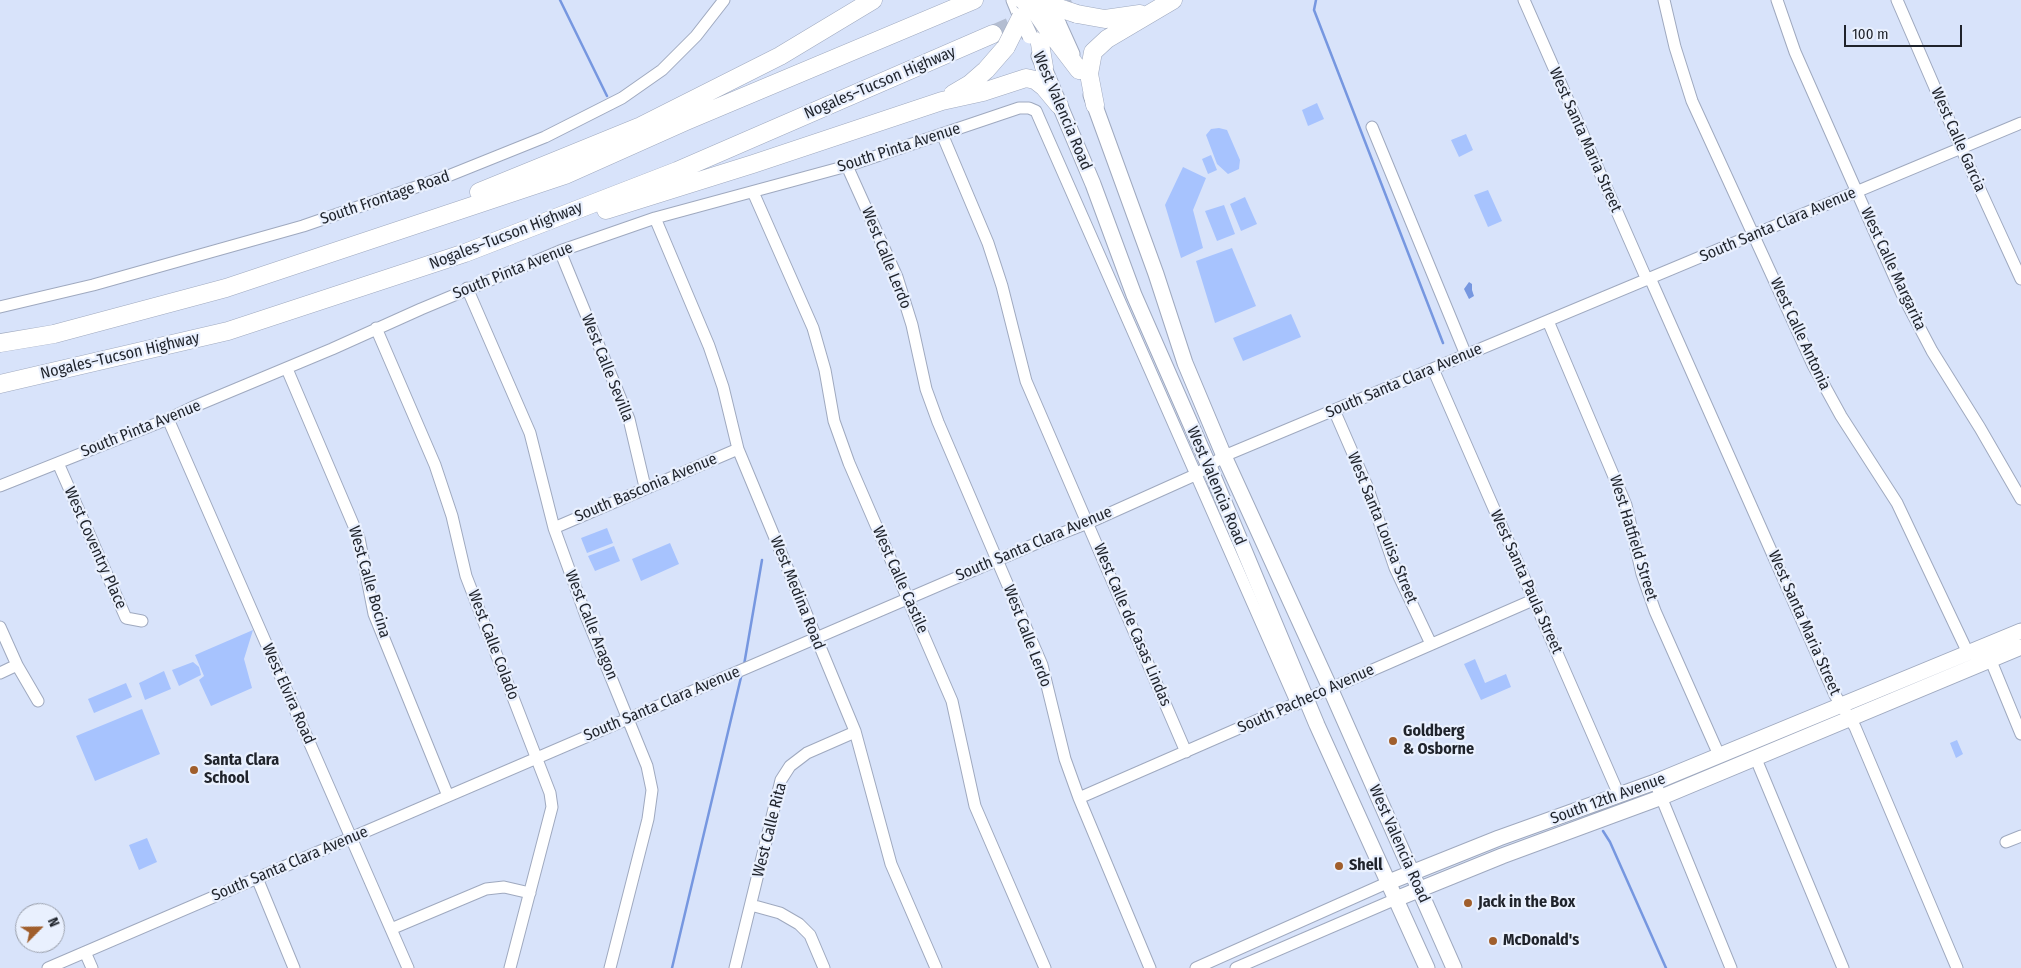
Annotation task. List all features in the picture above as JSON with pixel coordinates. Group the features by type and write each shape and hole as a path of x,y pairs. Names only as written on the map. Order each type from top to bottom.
{"highway":[{"path":"331,253 641,126 780,56 873,0"},
{"path":"0,343 54,334 226,288 565,175 686,121 974,0"},
{"path":"1095,105 1089,74 1093,52 1107,39 1173,0"},
{"path":"1037,12 1077,14 1105,19 1155,10"},
{"path":"942,101 970,84 986,70 1037,12"},
{"path":"1037,12 1044,67"},
{"path":"1037,12 1080,70"},
{"name":"Nogales–Tucson Highway","path":"0,384 228,331 466,253 677,171 993,34"},
{"path":"466,253 753,164 942,101 983,92 1026,78 1035,80 1044,87 1059,105"}],"main road":[{"path":"1014,0 1037,12"},
{"name":"West Valencia Road","path":"1044,67 1093,184 1134,296 1209,466 1302,701 1389,882 1427,968"},
{"name":"West Valencia Road","path":"1080,70 1095,105 1186,363 1224,456 1330,688 1454,968"},
{"name":"South 12th Avenue","path":"1389,882 1507,835 1655,782 2021,631"},
{"name":"South 12th Avenue","path":"1396,899 1487,861 1662,798 2021,647"},
{"path":"1572,831 1569,826 1571,821 1587,807"}],"street":[{"name":"South Frontage Road","path":"0,307 93,285 303,226 440,179 536,141 602,110 655,75 696,36 724,0"},
{"name":"West Santa Maria Street","path":"1524,0 1841,706 1851,719 1956,968"},
{"name":"West Calle Antonia","path":"1664,0 1675,46 1692,101 1813,366 1840,416 1897,503 1968,653"},
{"name":"West Calle Margarita","path":"1777,0 1795,52 1902,294 1932,351 2021,499"},
{"name":"West Calle Garcia","path":"1897,0 1960,148 2021,280"},
{"name":"South Pinta Avenue","path":"0,486 168,419 286,369 467,288 560,251 655,218 847,166 1020,108 1029,108 1036,111 1039,118"},
{"name":"West Valencia Road","path":"1039,118 1195,475 1302,701"},
{"name":"South Santa Clara Avenue","path":"48,968 908,598 1088,523 1195,475 1224,456 2021,123"},
{"path":"1372,127 1466,355"},
{"name":"West Calle de Casas Lindas","path":"942,134 988,243 1002,286 1026,381 1186,752"},
{"name":"West Calle Lerdo","path":"847,166 897,277 912,325 926,389 938,422 1042,665 1065,759 1079,798 1150,968"},
{"name":"West Calle Castile","path":"753,192 813,328 825,370 834,422 849,463 952,701 975,806 1044,968"},
{"name":"West Medina Road","path":"655,218 709,346 724,387 738,449 856,732 892,864 936,968"},
{"name":"West Calle Sevilla","path":"560,251 629,419 645,488"},
{"name":"West Calle Aragon","path":"467,288 530,433 554,528 586,616 647,766 652,790 648,819 610,968"},
{"name":"West Hatfield Street","path":"1548,321 1626,505 1642,574 1655,611 1719,755"},
{"name":"West Calle Colado","path":"376,328 434,465 452,516 466,576 486,633 550,793 552,806 510,968"},
{"name":"West Calle Bocina","path":"286,369 359,538 374,614 448,796"},
{"name":"West Santa Paula Street","path":"1433,369 1620,795"},
{"name":"West Santa Louisa Street","path":"1334,410 1367,486 1395,568 1431,644"},
{"name":"West Elvira Road","path":"168,419 408,968"},
{"name":"South Basconia Avenue","path":"554,528 738,449"},
{"name":"West Coventry Place","path":"58,463 126,618 142,621"},
{"name":"South Pacheco Avenue","path":"1079,798 1533,600"},
{"path":"0,627 17,665 38,701"},
{"path":"1990,661 2021,734"},
{"path":"0,673 17,665"},
{"name":"West Calle Rita","path":"735,968 781,780 790,766 807,753 856,732"},
{"path":"1756,759 1843,968"},
{"path":"1655,782 1731,968"},
{"path":"2006,842 2021,836"},
{"path":"257,878 294,968"},
{"name":"South 12th Avenue","path":"1196,968 1389,882"},
{"path":"391,929 486,889 504,887 530,893"},
{"name":"South 12th Avenue","path":"1236,968 1396,899"},
{"path":"751,905 780,912 799,924 810,935 824,968"},
{"path":"85,952 92,968"}],"shaded area":[{"path":"1317,103 1324,119 1308,126 1302,110"},
{"path":"1211,129 1227,130 1240,160 1239,169 1228,174 1217,164 1206,135"},
{"path":"1466,134 1473,150 1459,157 1451,140"},
{"path":"1211,155 1217,170 1208,174 1202,159"},
{"path":"1183,167 1206,178 1193,210 1203,248 1181,258 1165,205"},
{"path":"1488,190 1502,221 1488,227 1474,195"},
{"path":"1245,197 1257,224 1241,231 1230,204"},
{"path":"1224,205 1235,234 1217,241 1205,211"},
{"path":"1232,248 1256,306 1215,323 1196,261"},
{"path":"1469,282 1472,284 1474,296 1469,299 1464,289"},
{"path":"1291,314 1301,337 1243,361 1233,338"},
{"path":"607,528 613,543 587,553 581,538"},
{"path":"670,543 679,564 641,581 632,559"},
{"path":"614,546 620,561 595,571 588,556"},
{"path":"253,630 244,659 252,688 211,706 199,680 204,676 195,655"},
{"path":"1475,659 1485,683 1506,674 1511,687 1481,700 1464,664"},
{"path":"193,662 199,667 201,675 179,686 172,670"},
{"path":"164,671 171,689 145,700 139,683"},
{"path":"126,683 132,697 94,713 88,699"},
{"path":"142,709 160,754 95,781 76,736"},
{"path":"1957,740 1963,754 1956,758 1950,743"},
{"path":"147,838 157,862 139,870 129,845"}],"waterway":[{"path":"560,0 607,96"},
{"path":"1316,0 1314,10 1443,343"},
{"path":"744,665 762,560"},
{"path":"672,968 742,673"},
{"path":"1603,831 1610,842 1666,968"}],"tunnel":[{"path":"993,34 1071,0"}],"place":[{"name":"Goldberg & Osborne","path":"1393,741"},
{"name":"Santa Clara School","path":"194,770"},
{"name":"Shell","path":"1339,866"},
{"name":"Jack in the Box","path":"1468,903"},
{"name":"McDonald's","path":"1493,941"}]}
